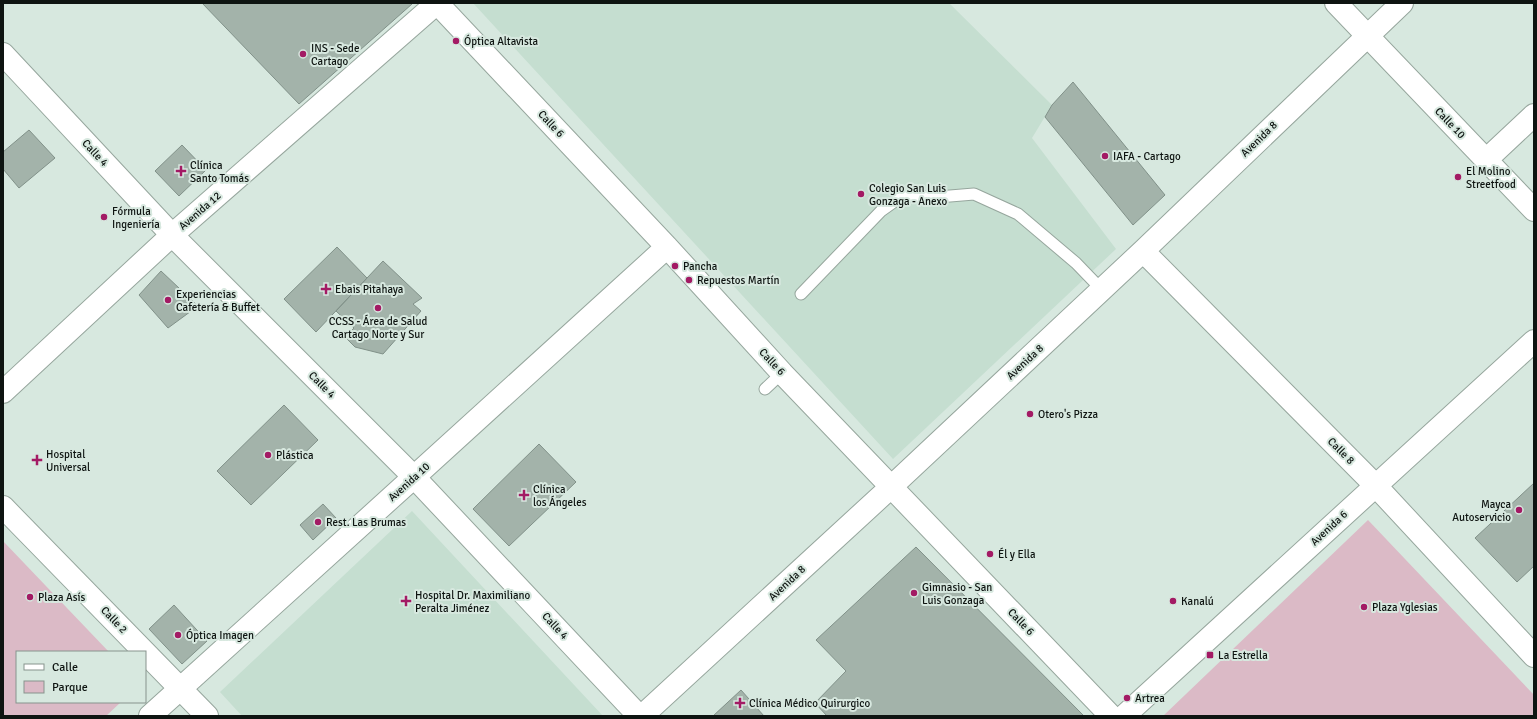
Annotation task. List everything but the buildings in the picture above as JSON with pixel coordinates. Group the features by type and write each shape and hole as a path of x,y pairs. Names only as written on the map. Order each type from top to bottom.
{"street":[{"name":"Avenida 12","path":"3,392 172,235 437,3"},
{"name":"Calle 6","path":"437,3 667,247 782,373 1111,716"},
{"name":"Calle 10","path":"1336,3 1534,210"},
{"name":"Avenida 8","path":"642,716 1102,290 1402,3"},
{"name":"Calle 4","path":"3,54 172,235 414,477 639,716"},
{"path":"1486,160 1534,115"},
{"name":"Avenida 10","path":"150,716 667,247"},
{"name":"Calle 8","path":"1143,251 1375,485 1534,656"},
{"name":"Avenida 6","path":"1124,716 1534,341"},
{"name":"Calle 2","path":"3,507 145,651"},
{"name":"Calle 2","path":"146,652 207,716"}],"lane":[{"path":"801,294 881,211 902,196 938,197 974,194 1018,214 1076,263 1102,290"},
{"path":"765,388 782,373"}],"shaded area":[{"name":"Colegio San Luis Gonzaga - Anexo","path":"473,3 949,3 1052,105 1032,138 1116,249 893,459"},
{"name":"Hospital Dr. Maximiliano Peralta Jiménez","path":"412,511 603,716 242,716 220,692"}],"green space":[{"name":"Plaza Yglesias","path":"1368,520 1534,695 1534,716 1163,716"},
{"name":"Plaza Asís","path":"3,541 108,651 16,651 16,703 120,703 106,716 3,716"}],"place":[{"name":"Óptica Altavista","path":"456,41"},
{"name":"INS - Sede Cartago","path":"303,54"},
{"name":"IAFA - Cartago","path":"1105,156"},
{"name":"Clínica Santo Tomás","path":"181,171"},
{"name":"El Molino Streetfood","path":"1458,177"},
{"name":"Colegio San Luis Gonzaga - Anexo","path":"861,194"},
{"name":"Fórmula Ingeniería","path":"104,217"},
{"name":"Pancha","path":"675,266"},
{"name":"Repuestos Martín","path":"689,280"},
{"name":"Ebais Pitahaya","path":"326,289"},
{"name":"Experiencias Cafetería & Buffet","path":"168,300"},
{"name":"CCSS - Área de Salud Cartago Norte y Sur","path":"378,308"},
{"name":"Otero's Pizza","path":"1030,414"},
{"name":"Plástica","path":"268,455"},
{"name":"Hospital Universal","path":"37,460"},
{"name":"Clínica los Ángeles","path":"524,495"},
{"name":"Mayca Autoservicio","path":"1519,510"},
{"name":"Rest. Las Brumas","path":"318,522"},
{"name":"Él y Ella","path":"990,554"},
{"name":"Gimnasio - San Luis Gonzaga","path":"914,593"},
{"name":"Plaza Asís","path":"30,597"},
{"name":"Hospital Dr. Maximiliano Peralta Jiménez","path":"406,601"},
{"name":"Kanalú","path":"1173,601"},
{"name":"Plaza Yglesias","path":"1364,607"},
{"name":"Óptica Imagen","path":"178,635"},
{"name":"La Estrella","path":"1210,655"},
{"name":"Artrea","path":"1127,698"},
{"name":"Clínica Médico Quirurgico","path":"740,703"}]}
